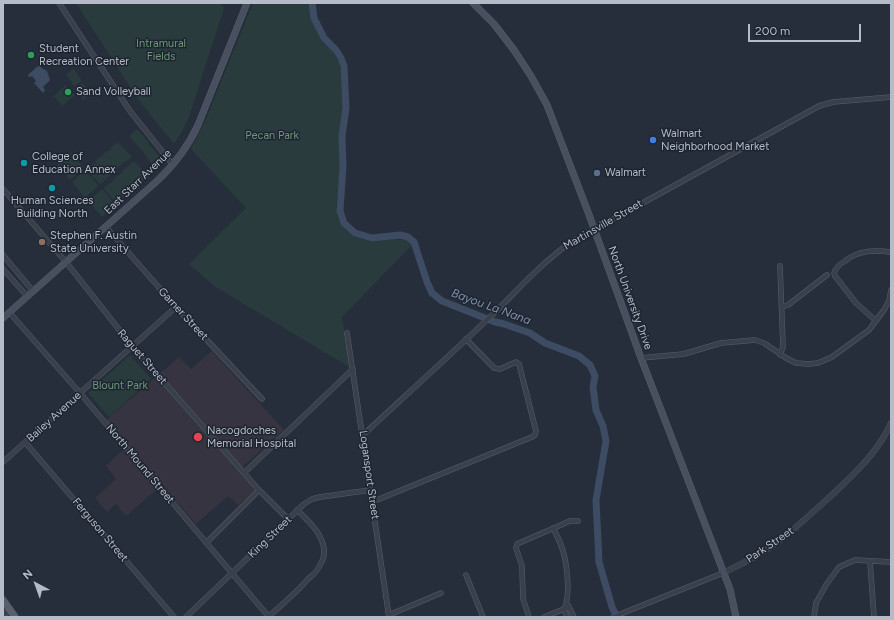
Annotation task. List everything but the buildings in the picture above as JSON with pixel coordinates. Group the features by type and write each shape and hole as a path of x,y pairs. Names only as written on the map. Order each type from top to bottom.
{"main road":[{"name":"East Starr Avenue","path":"3,318 106,227 173,165 187,147 198,125 247,3"},
{"name":"North University Drive","path":"473,3 506,39 525,66 552,117 730,589 736,617"},
{"path":"3,600 15,617"}],"street":[{"path":"59,3 127,107 173,165"},
{"name":"Martinsville Street","path":"363,435 480,326 556,252 570,243 819,106 826,103 891,97"},
{"name":"Raguet Street","path":"3,189 66,262 132,346 259,490 288,519"},
{"name":"Garner Street","path":"106,227 176,307 262,399"},
{"path":"876,321 856,303 834,273 838,265 858,253 872,250 891,252"},
{"path":"3,255 34,291"},
{"path":"780,266 783,347 780,355"},
{"path":"3,269 27,296"},
{"path":"782,307 788,305 827,275"},
{"path":"642,358 684,354 721,343 755,340 764,343 780,355 796,363 813,364 823,362 865,334 884,310 890,297 891,290"},
{"name":"Bailey Avenue","path":"4,460 176,307"},
{"name":"North Mound Street","path":"9,312 80,393 232,572 268,617"},
{"name":"Logansport Street","path":"347,334 389,616"},
{"path":"372,502 535,435 536,431 519,364 516,362 500,368 494,368 466,339"},
{"path":"244,473 353,368"},
{"name":"Park Street","path":"613,617 723,573 763,552 782,539 811,515 857,472 879,445 891,423"},
{"name":"Ferguson Street","path":"25,442 174,617"},
{"path":"206,542 259,490"},
{"name":"King Street","path":"186,617 297,510 308,502 316,498 371,490"},
{"path":"268,617 303,585 322,562 323,545 318,534 297,510"},
{"path":"529,617 524,599 522,566 516,546 518,543 570,521 578,522"},
{"path":"553,528 562,547 567,599 574,617"},
{"path":"814,617 816,603 826,585 840,567 855,560 891,562"},
{"path":"870,561 874,617"},
{"path":"466,575 483,617"},
{"path":"389,616 441,593"},
{"path":"567,599 564,609 567,617"},
{"path":"544,617 569,607"},
{"path":"3,616 10,609"}],"shaded area":[{"name":"Nacogdoches Memorial Hospital","path":"212,351 284,430 239,470 255,490 238,505 228,496 196,524 162,485 126,516 116,504 107,512 95,498 116,479 106,466 128,445 106,420 179,357 191,369"}],"green space":[{"name":"Intramural Fields","path":"76,3 221,3 224,8 190,114 183,130 174,144 137,98"},
{"name":"Pecan Park","path":"253,3 310,3 312,19 322,42 331,49 340,64 344,110 339,138 340,170 336,206 339,220 345,229 355,237 372,242 390,239 406,240 413,244 342,317 351,368 214,286 189,264 246,208 191,149 206,119"},
{"path":"74,69 82,81 74,86 66,74"},
{"path":"83,83 91,95 83,100 75,88"},
{"path":"66,85 75,95 62,106 54,96"},
{"path":"138,130 149,143 149,146 151,146 162,160 156,167 154,167 143,151 130,137 130,135"},
{"path":"119,143 131,156 131,158 123,163 101,184 87,170 92,164 95,164 99,157 111,150 111,147"},
{"path":"70,153 83,167 83,169 69,179 58,164"},
{"path":"134,161 148,175 148,177 140,182 140,184 132,189 132,191 124,196 118,203 116,203 104,187 112,182"},
{"path":"84,171 86,171 98,185 86,197 84,197 73,183 73,181"},
{"path":"103,190 115,204 103,216 101,216 89,202 89,200"},
{"name":"Blount Park","path":"130,355 151,379 109,417 88,393"}],"water":[{"path":"39,65 47,71 50,80 43,87 45,90 43,93 34,83 36,81 32,76 28,76"}],"waterway":[{"name":"Bayou La Nana","path":"312,3 314,18 324,38 336,50 344,66 346,108 342,136 343,166 340,211 344,223 355,233 372,238 400,235 408,237 414,242 432,293 442,301 495,322 530,333 545,343 579,356 590,365 595,376 593,387 596,410 603,426 606,441 596,500 599,562 612,607 617,617"}],"place":[{"name":"Student Recreation Center","path":"31,55"},
{"name":"Sand Volleyball","path":"68,92"},
{"name":"Walmart Neighborhood Market","path":"653,140"},
{"name":"College of Education Annex","path":"24,163"},
{"name":"Walmart","path":"597,173"},
{"name":"Human Sciences Building North","path":"52,188"},
{"name":"Stephen F. Austin State University","path":"42,242"},
{"name":"Nacogdoches Memorial Hospital","path":"198,437"}]}
